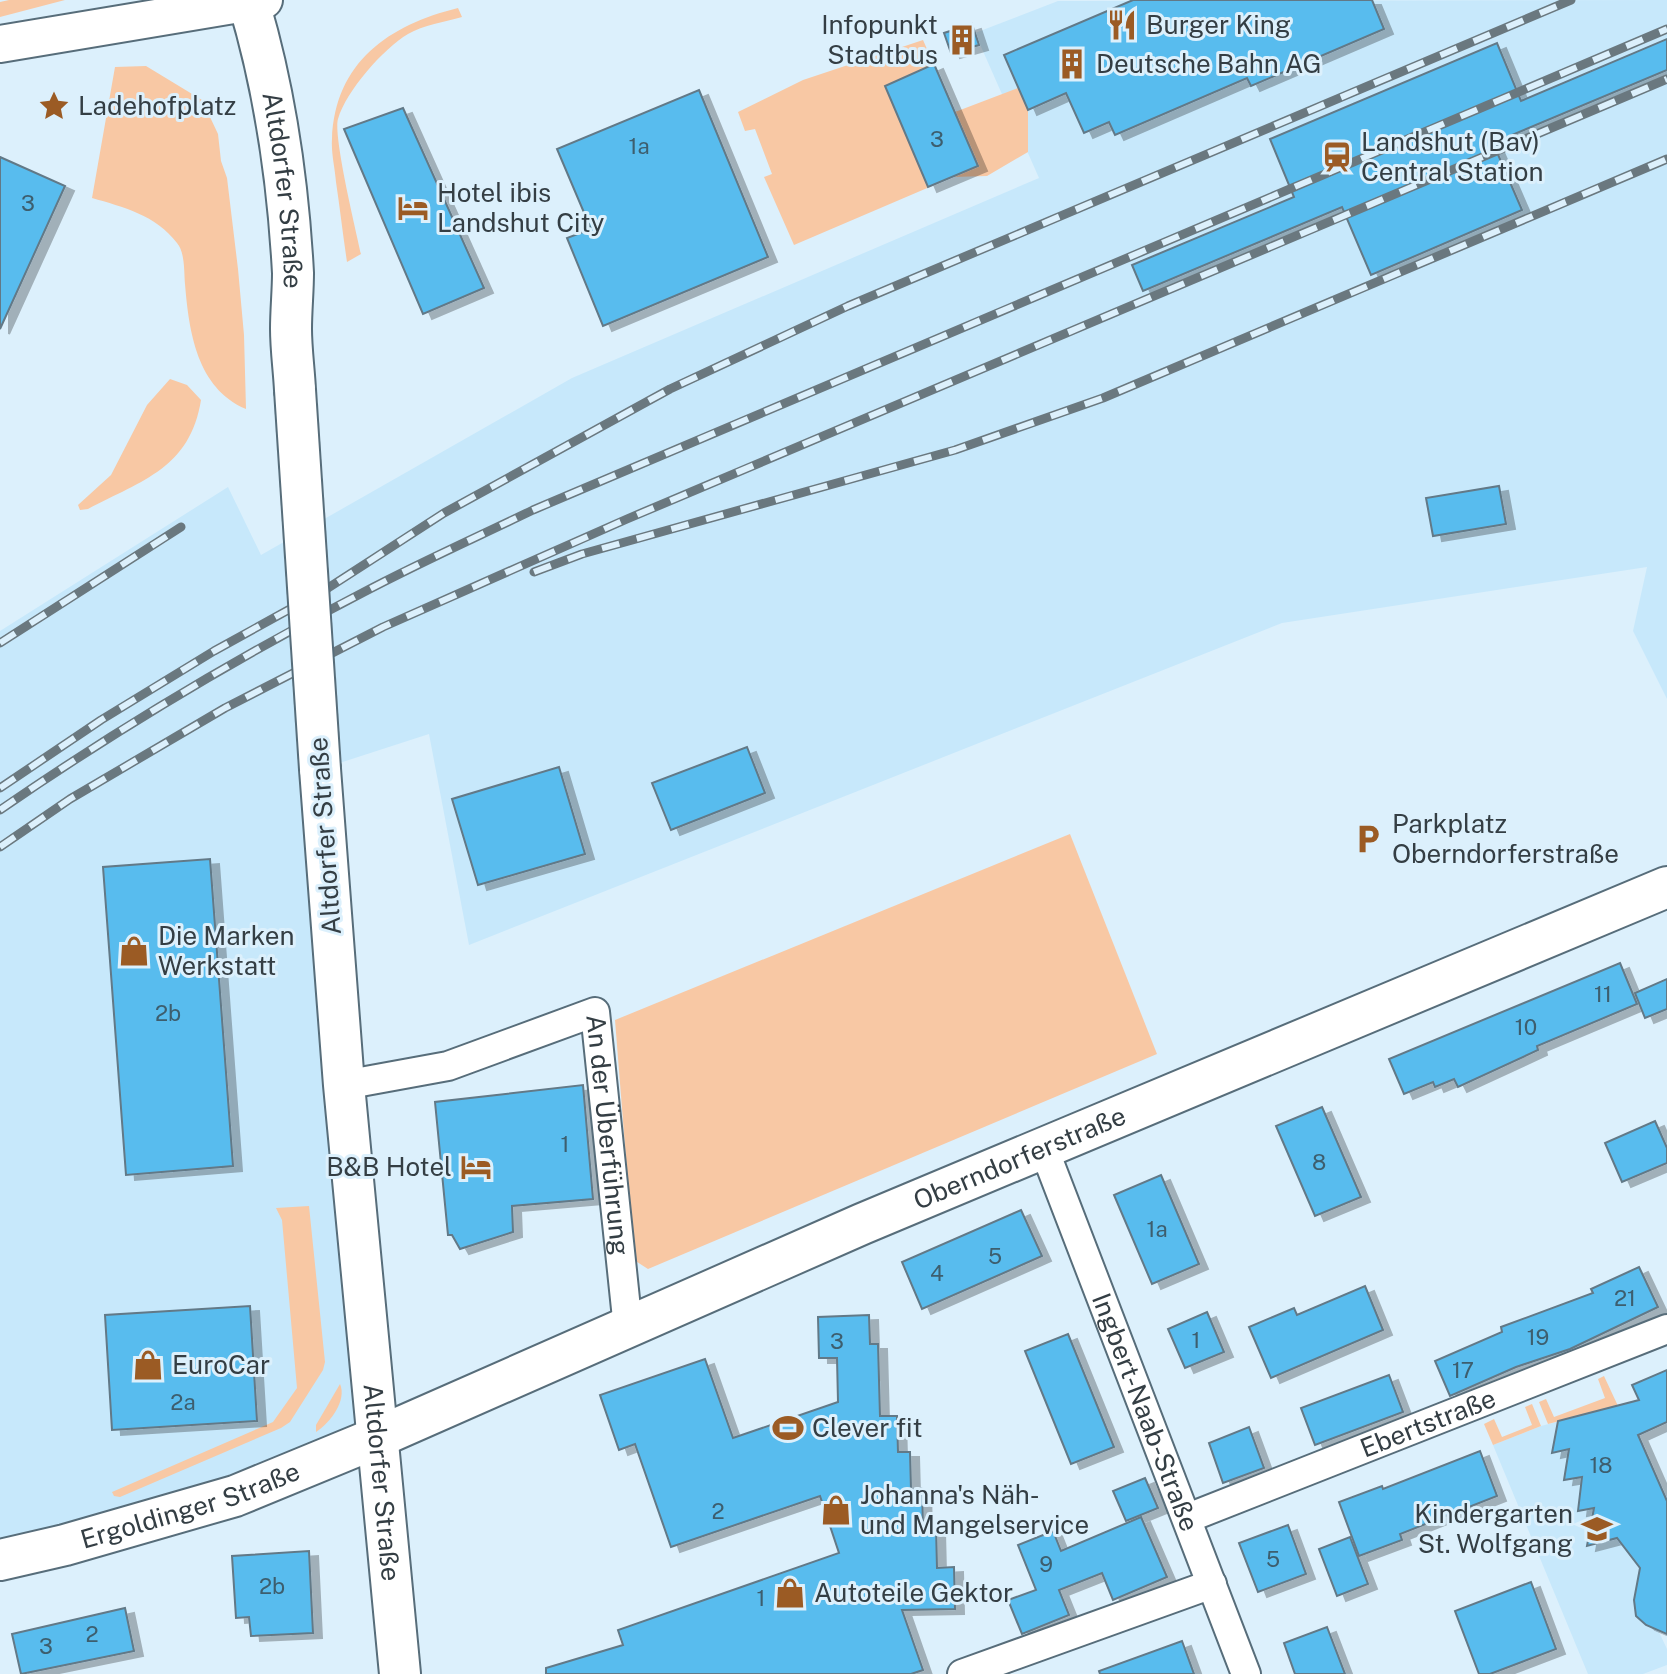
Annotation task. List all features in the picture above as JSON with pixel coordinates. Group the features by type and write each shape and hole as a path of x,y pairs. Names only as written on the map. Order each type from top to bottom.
{"main road":[{"name":"Altdorfer Straße","path":"254,1 286,192 293,277 291,330 344,1085 400,1674"},
{"name":"Oberndorferstraße","path":"376,1438 862,1224 1667,887"},
{"name":"Ergoldinger Straße","path":"0,1560 65,1545 235,1496 376,1438"}],"street":[{"path":"0,44 254,1"},
{"name":"An der Überführung","path":"344,1085 448,1066 595,1012 628,1328"},
{"name":"Ingbert-Naab-Straße","path":"1044,1149 1246,1674"},
{"name":"Ebertstraße","path":"1188,1518 1667,1329"},
{"path":"962,1674 1212,1584"}],"shaded area":[{"path":"65,0 0,17 0,2"},
{"path":"1667,0 1667,699 1633,631 1647,567 1282,623 469,945 429,734 321,769 377,1431 0,1553 0,631 228,487 261,555 572,378 1039,178 975,33 1058,1"},
{"path":"458,8 462,17 427,26 398,41 367,72 342,108 337,129 361,254 347,262 332,144 335,112 343,88 370,51 389,37 433,15"},
{"path":"923,40 955,112 1018,88 1028,110 1028,152 987,176 953,177 794,245 764,177 772,174 755,129 745,131 738,112 803,80"},
{"path":"146,66 202,100 218,134 221,161 227,178 238,269 246,409 229,400 216,387 199,357 189,321 180,247 169,233 149,219 92,198 115,67"},
{"path":"170,379 187,385 201,400 186,442 175,457 145,480 88,509 80,510 78,505 111,475 147,405"},
{"path":"1070,834 1157,1054 648,1269 634,1260 615,1020"},
{"path":"309,1206 325,1362 290,1422 120,1497 114,1496 112,1492 273,1422 297,1388 282,1220 276,1208"},
{"path":"1604,1376 1618,1406 1548,1424 1539,1402 1546,1399 1554,1417 1605,1398 1598,1379"},
{"path":"340,1384 341,1397 336,1410 316,1432 316,1425"},
{"path":"1532,1404 1541,1426 1493,1445 1484,1424 1494,1419 1502,1437 1532,1425 1525,1407"},
{"name":"Kindergarten St. Wolfgang","path":"1618,1406 1632,1419 1667,1501 1641,1569 1634,1600 1636,1616 1658,1630 1667,1649 1667,1665 1643,1674 1588,1674 1493,1445 1541,1426"}],"building":[{"path":"1133,0 1372,0 1384,29 1251,86 1247,78 1115,135 1109,122 1084,133 1066,93 1028,110 1004,55"},
{"name":"Infopunkt Stadtbus","path":"972,24 979,45 951,53 944,33"},
{"path":"1667,39 1667,70 1493,143 1522,210 1371,275 1342,207 1143,291 1132,265 1294,197 1270,139 1497,43 1521,101"},
{"path":"934,64 978,166 928,187 885,86"},
{"path":"699,90 768,257 603,326 567,238 591,229 557,149"},
{"name":"Hotel ibis Landshut City","path":"403,108 484,288 423,314 344,129"},
{"path":"0,157 65,186 0,329"},
{"path":"1499,486 1506,524 1433,536 1426,498"},
{"path":"747,747 765,793 671,830 652,783"},
{"path":"559,767 585,854 478,885 452,799"},
{"path":"210,859 233,1166 126,1175 103,867"},
{"path":"1620,963 1637,1004 1537,1046 1538,1050 1458,1087 1454,1079 1435,1087 1433,1082 1404,1094 1389,1059"},
{"path":"1667,979 1667,1009 1645,1018 1635,993"},
{"path":"583,1085 593,1199 512,1206 513,1232 460,1249 452,1235 448,1235 435,1102"},
{"path":"1322,1107 1361,1197 1315,1216 1276,1126"},
{"path":"1655,1121 1667,1148 1667,1163 1622,1182 1605,1143"},
{"path":"1161,1175 1199,1264 1152,1284 1114,1195"},
{"path":"1021,1210 1042,1256 922,1309 902,1262"},
{"path":"1639,1267 1658,1307 1570,1349 1516,1367 1450,1396 1435,1361 1502,1332 1501,1327 1593,1293 1591,1289"},
{"path":"1365,1286 1383,1330 1271,1378 1249,1327 1294,1308 1297,1315"},
{"path":"250,1306 257,1421 112,1430 105,1315"},
{"path":"1207,1312 1224,1352 1185,1368 1168,1329"},
{"path":"869,1315 870,1344 878,1344 880,1416 897,1416 898,1452 910,1452 911,1489 922,1488 923,1527 936,1527 937,1568 954,1567 955,1609 902,1610 923,1670 911,1674 546,1674 546,1668 623,1645 618,1630 839,1553 820,1496 671,1547 635,1444 619,1450 600,1395 705,1359 733,1438 838,1402 837,1358 819,1358 818,1317"},
{"path":"1068,1334 1114,1447 1071,1464 1025,1351"},
{"path":"1667,1370 1667,1422 1638,1435 1667,1501 1667,1634 1646,1625 1636,1616 1634,1600 1640,1568 1617,1538 1587,1546 1594,1508 1578,1511 1582,1477 1564,1480 1569,1449 1552,1453 1558,1421 1639,1400 1632,1385"},
{"path":"1389,1375 1403,1412 1315,1445 1301,1408"},
{"path":"1249,1427 1264,1468 1223,1483 1209,1443"},
{"path":"1480,1451 1497,1496 1400,1534 1402,1540 1359,1556 1339,1502 1382,1486 1383,1489"},
{"path":"1145,1478 1158,1508 1126,1521 1113,1491"},
{"path":"1141,1517 1167,1577 1113,1600 1102,1573 1059,1590 1069,1615 1022,1634 1008,1600 1036,1590 1018,1545 1053,1531 1061,1551"},
{"path":"1288,1525 1306,1574 1258,1592 1239,1543"},
{"path":"1350,1537 1368,1584 1337,1596 1319,1549"},
{"path":"309,1551 313,1633 251,1636 249,1617 236,1618 232,1556"},
{"path":"1531,1582 1556,1649 1490,1674 1479,1674 1455,1611"},
{"path":"125,1608 134,1651 21,1674 12,1634"},
{"path":"1327,1627 1345,1674 1295,1674 1284,1643"},
{"path":"1182,1641 1194,1674 1100,1674 1099,1671"}],"railway":[{"path":"0,788 101,720 214,651 328,588 444,513 670,389 848,306 1571,0"},
{"path":"0,810 133,723 270,642 385,581 533,510 1667,29"},
{"path":"0,847 70,799 225,708 383,627 627,519 1667,79"},
{"path":"534,572 582,554 955,450 1103,398 1667,159"},
{"path":"0,643 181,527"}],"place":[{"name":"Burger King","path":"1122,25"},
{"name":"Infopunkt Stadtbus","path":"962,40"},
{"name":"Deutsche Bahn AG","path":"1072,64"},
{"name":"Ladehofplatz","path":"54,106"},
{"name":"Landshut (Bav) Central Station","path":"1337,157"},
{"name":"Hotel ibis Landshut City","path":"413,208"},
{"name":"Parkplatz Oberndorferstraße","path":"1368,839"},
{"name":"Die Marken Werkstatt","path":"134,951"},
{"name":"B&B Hotel","path":"476,1167"},
{"name":"EuroCar","path":"148,1365"},
{"name":"Clever fit","path":"788,1428"},
{"name":"Johanna's Näh- und Mangelservice","path":"836,1510"},
{"name":"Kindergarten St. Wolfgang","path":"1597,1529"},
{"name":"Autoteile Gektor","path":"790,1593"}]}
